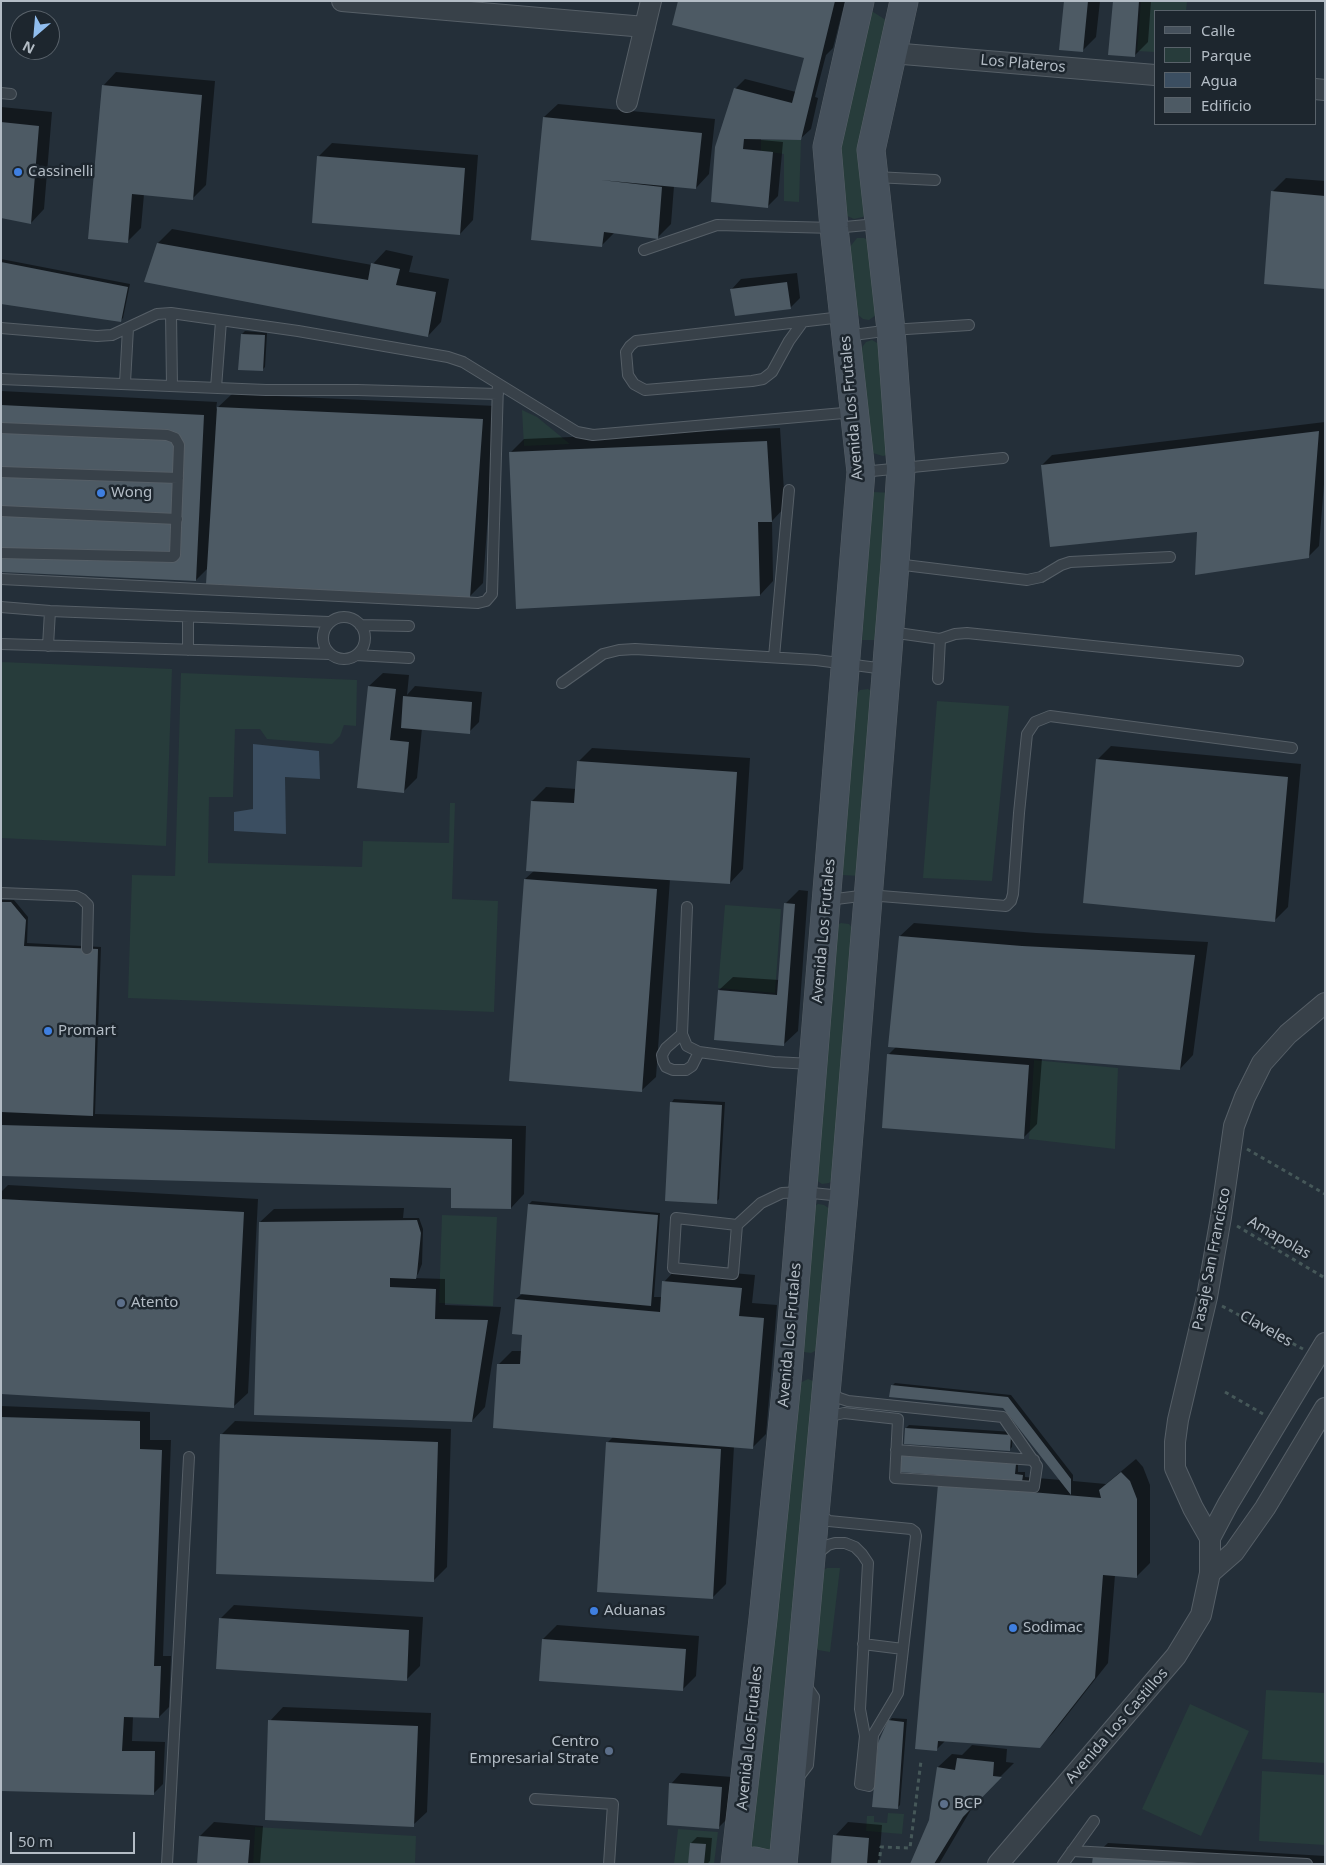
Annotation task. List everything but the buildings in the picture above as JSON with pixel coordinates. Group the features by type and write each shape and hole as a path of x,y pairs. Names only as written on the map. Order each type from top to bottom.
{"main road":[{"name":"Avenida Los Frutales","path":"736,1864 788,1371 861,472 844,326 827,147 860,1"},
{"path":"783,1864 844,1196 895,564 901,468 891,330 871,150 904,1"},
{"path":"788,1371 828,1375"},
{"path":"745,1864 754,1861 767,1864"}],"street":[{"path":"342,1 645,27"},
{"path":"627,102 651,1"},
{"name":"Los Plateros","path":"891,53 1154,75"},
{"name":"Pasaje San Francisco","path":"1210,1538 1193,1508 1175,1468 1175,1459 1178,1420 1206,1297 1221,1217 1234,1126 1245,1097 1262,1063 1288,1034 1325,1003"},
{"name":"Avenida Los Castillos","path":"998,1864 1176,1656 1200,1615 1210,1573 1210,1538 1228,1504 1322,1354"},
{"path":"1210,1573 1234,1552 1265,1508 1325,1408"},
{"path":"1278,1422 1306,1438"},
{"path":"1228,1504 1265,1508"}],"lane":[{"path":"874,177 936,180"},
{"path":"644,250 717,225 834,228 878,224"},
{"path":"171,313 172,386"},
{"path":"1,328 97,336 112,334 157,314 171,313 298,331 456,359 498,389 577,432 593,435 855,412"},
{"path":"216,388 221,321"},
{"path":"802,323 789,341 772,372 763,379 752,382 645,390 634,384 628,375 626,352 636,341 802,323 891,330 969,325"},
{"path":"126,384 128,328"},
{"path":"1,379 266,390 498,389"},
{"path":"1,579 478,603 486,601 492,594 498,389"},
{"path":"1,428 167,435 175,438 179,445 175,555 169,558 1,553"},
{"path":"861,472 1003,458"},
{"path":"1,472 178,478"},
{"path":"774,657 789,490"},
{"path":"1,512 176,519"},
{"path":"895,564 1027,580 1041,576 1070,562 1170,557"},
{"path":"1,607 50,611 329,622 342,617 355,620 364,631 364,644 356,655"},
{"path":"48,646 50,611"},
{"path":"188,616 188,650"},
{"path":"329,622 322,634 322,642 330,654"},
{"path":"360,625 409,626"},
{"path":"889,632 940,639 955,634 967,633 1238,661"},
{"path":"938,679 940,639"},
{"path":"1,644 330,654 342,659 356,655 409,658"},
{"path":"562,683 603,654 635,649 774,657 886,669"},
{"path":"827,900 868,896 1006,906 1011,901 1013,894 1027,734 1035,722 1050,716 1292,748"},
{"path":"1,893 76,896 82,899 88,905 87,949"},
{"path":"687,907 682,1034 687,1046 699,1052 774,1062 813,1064"},
{"path":"682,1034 666,1048 662,1055 666,1067 673,1070 686,1070 692,1066 699,1052"},
{"path":"737,1225 676,1218 673,1268 733,1274 737,1225 761,1203 782,1192 844,1196"},
{"path":"824,1425 830,1417 844,1413 898,1419 895,1478 1034,1487 1037,1466 1003,1417 848,1401 833,1394 828,1375"},
{"path":"896,1450 1034,1460"},
{"path":"167,1864 189,1457"},
{"path":"812,1558 828,1545 845,1543 855,1547 868,1563 860,1709 865,1736 860,1784 869,1786 873,1736 898,1693 916,1536 915,1532 911,1529 829,1521 816,1512"},
{"path":"864,1644 903,1649"},
{"path":"535,1799 613,1804 609,1864"},
{"path":"1063,1864 1094,1821"},
{"path":"1072,1851 1307,1864"}],"path":[{"path":"1232,1140 1325,1194"},
{"name":"Amapolas","path":"1221,1217 1325,1278"},
{"name":"Claveles","path":"1206,1297 1322,1354"},
{"path":"1225,1392 1278,1422"},
{"path":"879,1864 881,1847 910,1848 921,1761"}],"green space":[{"path":"1141,1 1187,1 1186,10 1154,10 1154,52 1137,51"},
{"path":"870,10 889,22 867,211 863,217 854,219 845,215 838,155"},
{"path":"761,140 801,140 799,202 784,201 784,154 761,151"},
{"path":"857,238 864,238 870,241 876,315 869,320 863,319 856,313 849,248"},
{"path":"872,340 879,344 887,455 883,456 873,453 871,447 861,352 866,342"},
{"path":"522,410 537,417 570,444 524,446"},
{"path":"873,492 894,493 880,640 862,640"},
{"path":"1,662 172,669 166,846 1,838"},
{"path":"181,673 357,680 356,726 344,725 340,736 332,744 267,739 260,729 235,729 233,797 209,797 208,863 362,867 363,841 449,843 450,803 455,803 452,899 498,901 494,1012 128,998 132,875 175,876"},
{"path":"868,689 874,693 861,876 841,875 856,695 860,690"},
{"path":"937,701 1009,706 992,881 923,878"},
{"path":"725,905 781,909 775,993 718,988"},
{"path":"841,923 849,924 853,929 835,1178 829,1183 822,1184 816,1180 835,926"},
{"path":"1034,1060 1118,1068 1115,1149 1029,1139"},
{"path":"818,1204 830,1209 817,1350 811,1353 804,1352 800,1347 813,1207"},
{"path":"442,1215 497,1217 493,1306 439,1303"},
{"path":"808,1379 818,1383 772,1852 754,1853 750,1847 800,1383"},
{"path":"827,1568 840,1568 830,1652 818,1650 813,1641 821,1572"},
{"path":"1266,1690 1325,1693 1325,1763 1262,1759"},
{"path":"1190,1704 1249,1731 1201,1836 1142,1809"},
{"path":"1262,1771 1325,1775 1325,1845 1259,1841"},
{"path":"888,1813 904,1814 902,1834 866,1831 867,1816 874,1816 874,1822 887,1823"},
{"path":"255,1827 416,1836 415,1864 253,1864"},
{"path":"678,1829 718,1832 714,1864 674,1864"}],"water":[{"path":"253,744 319,751 320,779 285,777 286,834 234,831 234,812 253,809"}],"place":[{"name":"Cassinelli","path":"18,172"},
{"name":"Wong","path":"101,493"},
{"name":"Promart","path":"48,1031"},
{"name":"Atento","path":"121,1303"},
{"name":"Aduanas","path":"594,1611"},
{"name":"Sodimac","path":"1013,1628"},
{"name":"Centro Empresarial Strate","path":"609,1751"},
{"name":"BCP","path":"944,1804"}]}
